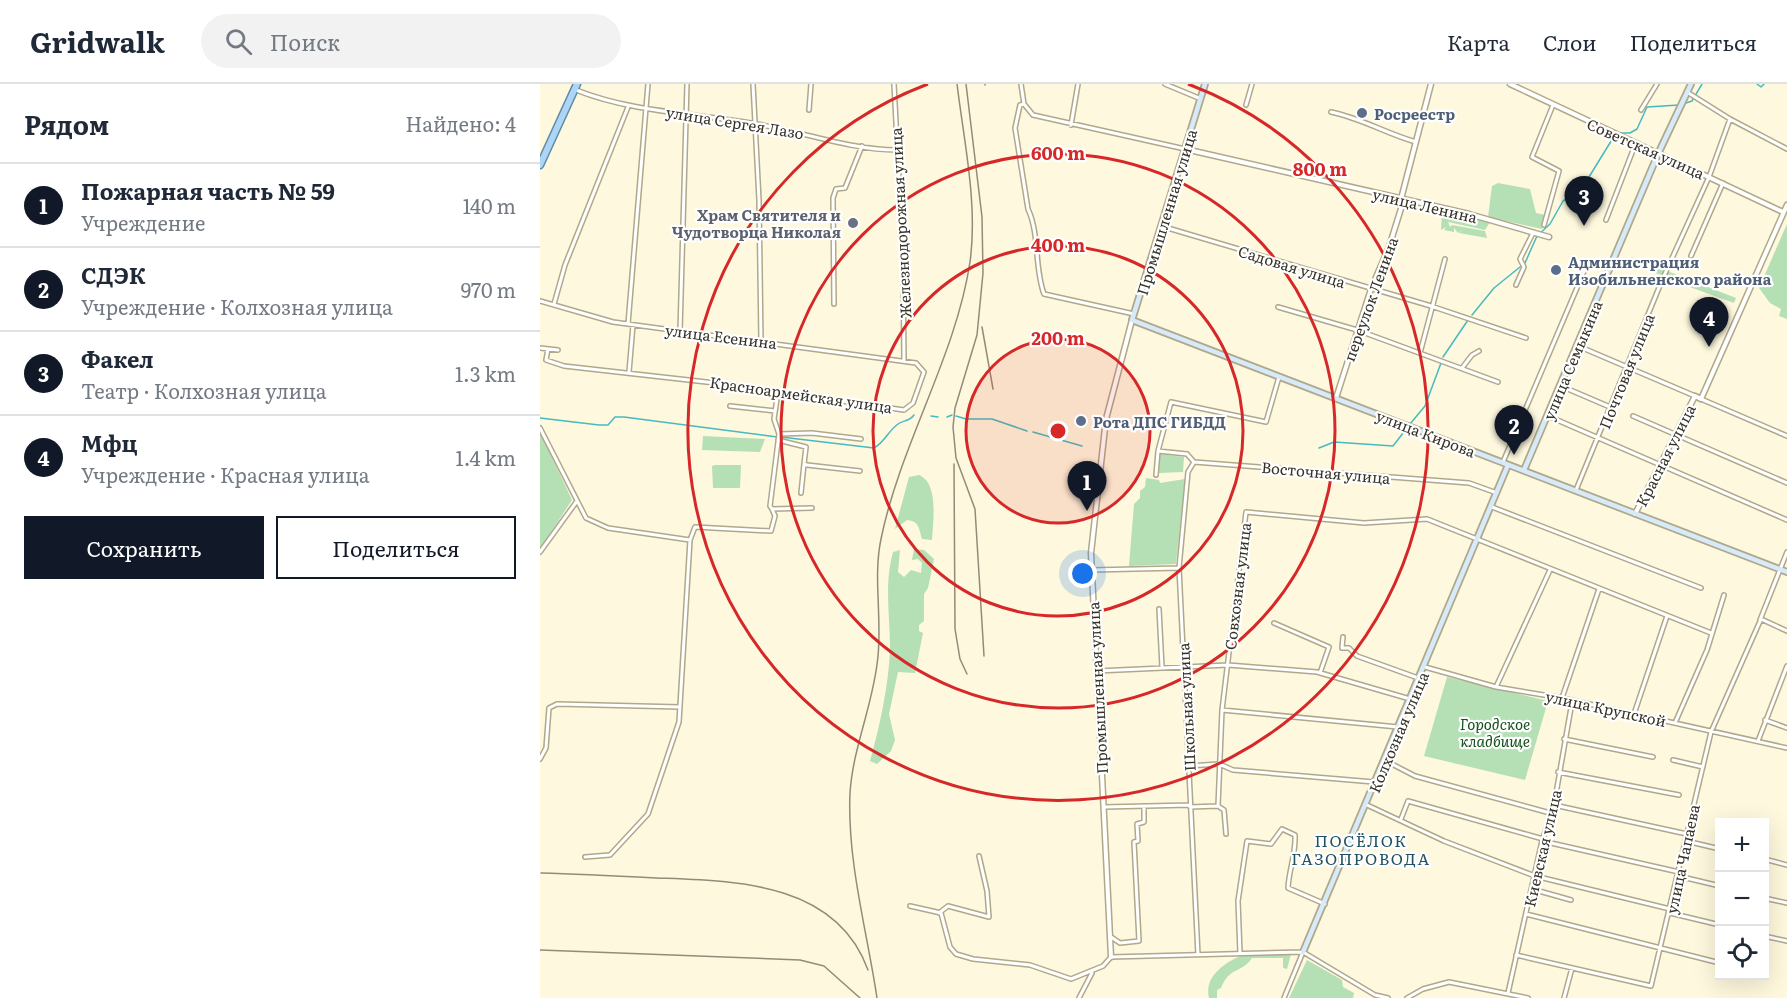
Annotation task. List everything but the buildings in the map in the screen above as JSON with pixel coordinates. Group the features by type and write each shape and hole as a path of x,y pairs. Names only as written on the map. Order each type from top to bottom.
{"main road":[{"name":"Промышленная улица","path":"1133,317 1205,84"},
{"name":"улица Семыкина","path":"1524,470 1658,154 1683,100 1693,95 1691,84"},
{"path":"540,165 576,87"},
{"name":"улица Кирова","path":"1133,317 1787,573"},
{"name":"Колхозная улица","path":"1303,952 1492,507 1506,464"}],"street":[{"path":"629,372 648,84"},
{"path":"680,331 687,84"},
{"path":"753,84 761,341"},
{"path":"809,110 811,84"},
{"name":"Железнодорожная улица","path":"894,84 903,256 904,362"},
{"path":"1021,84 1024,104"},
{"path":"1071,124 1078,84"},
{"path":"1166,84 1201,99"},
{"path":"1246,105 1252,84"},
{"name":"переулок Ленина","path":"1336,398 1371,289 1389,247 1431,84"},
{"name":"Советская улица","path":"1510,84 1783,212"},
{"path":"1641,110 1657,84"},
{"name":"улица Сергея Лазо","path":"576,87 628,107 687,112 755,123 862,146 897,150"},
{"path":"1693,95 1730,119 1787,149"},
{"name":"улица Ленина","path":"1024,104 1033,115 1402,199 1538,232 1549,237"},
{"name":"улица Кирова","path":"1024,104 1020,105 1015,128 1029,209 1033,219 1039,280 1044,294 1133,317"},
{"path":"1545,225 1559,171 1532,157 1553,105"},
{"path":"554,305 565,265 628,107"},
{"path":"1331,112 1416,142"},
{"name":"Почтовая улица","path":"1576,490 1663,278 1709,177 1730,119"},
{"path":"1606,220 1635,144"},
{"path":"834,304 833,198 836,189 844,188 862,146"},
{"path":"1691,256 1723,183"},
{"name":"Красная улица","path":"1701,399 1787,205"},
{"name":"Садовая улица","path":"1161,226 1431,306 1526,338"},
{"path":"1516,285 1524,267 1522,253 1538,232"},
{"path":"1420,353 1445,259"},
{"name":"Колхозная улица","path":"1506,464 1588,262"},
{"name":"улица Есенина","path":"540,301 631,325 904,362"},
{"path":"1278,307 1357,330 1498,382"},
{"name":"Промышленная улица","path":"1111,957 1091,553 1106,419 1133,317"},
{"path":"1578,346 1787,436"},
{"path":"540,348 558,350"},
{"name":"Красноармейская улица","path":"548,349 546,360 564,366 629,372 904,410 913,403 924,372 916,363 904,362"},
{"path":"1462,368 1472,355 1479,351"},
{"path":"1156,475 1158,451 1171,402 1266,422 1280,375"},
{"path":"1561,386 1610,407"},
{"path":"585,856 610,855 648,814 680,722 690,540 695,526 771,531 775,516 770,506 779,434 774,426 778,392"},
{"name":"Красная улица","path":"1635,514 1695,396"},
{"path":"730,406 775,411"},
{"path":"1548,416 1599,436 1787,520"},
{"path":"1633,416 1787,483"},
{"path":"540,428 586,518 608,528 690,540"},
{"path":"779,434 812,433 861,438"},
{"path":"778,440 804,445 801,493"},
{"name":"Восточная улица","path":"1158,451 1187,454 1194,462 1469,483 1497,493"},
{"name":"Школьная улица","path":"1194,462 1188,472 1179,568 1198,955"},
{"path":"804,464 860,471"},
{"path":"540,552 577,501"},
{"path":"1492,507 1701,588"},
{"path":"772,509 812,508"},
{"name":"Совхозная улица","path":"1226,834 1224,810 1218,806 1222,710 1246,512 1364,522 1422,519 1479,538"},
{"path":"1479,538 1550,570 1711,633"},
{"path":"1787,552 1760,620 1787,631"},
{"path":"1092,570 1179,568"},
{"path":"1496,687 1550,570"},
{"path":"1562,698 1599,590"},
{"path":"1674,723 1707,650 1724,595"},
{"path":"1159,609 1162,668"},
{"path":"1634,715 1667,616"},
{"name":"улица Чапаева","path":"1572,968 1651,987 1712,732 1760,620"},
{"path":"1274,623 1329,646 1320,673"},
{"path":"1343,637 1342,648 1349,648 1358,656 1419,679"},
{"path":"1097,671 1228,664 1320,673 1411,699"},
{"path":"1758,741 1785,677 1787,666"},
{"name":"улица Крупской","path":"1425,667 1496,687 1562,698 1787,748"},
{"name":"Киевская улица","path":"1508,993 1543,840 1554,805 1572,702"},
{"path":"540,759 546,748 549,708 557,704 680,707"},
{"path":"1222,710 1400,727"},
{"path":"1765,720 1787,728"},
{"path":"1564,739 1653,757"},
{"path":"1673,760 1703,767"},
{"path":"1386,761 1415,776 1550,813"},
{"path":"1188,766 1219,764 1233,770 1377,782"},
{"path":"1558,772 1680,795"},
{"path":"1401,819 1408,801 1543,840 1715,885"},
{"path":"1367,805 1444,841 1535,876 1715,924"},
{"path":"1554,805 1687,834"},
{"path":"1109,936 1120,943 1139,941 1134,842 1138,841 1137,824 1144,822 1144,806"},
{"path":"1102,807 1218,806"},
{"path":"1240,953 1238,901 1246,841 1271,844 1282,829 1296,835 1296,850 1289,868 1288,888 1325,904"},
{"path":"1686,841 1715,848"},
{"path":"939,913 948,906 989,917 987,891 979,856"},
{"path":"1769,861 1787,865"},
{"path":"1532,889 1571,900"},
{"path":"1769,899 1787,903"},
{"path":"910,906 939,913"},
{"path":"939,913 950,947 965,958 1030,965 1071,979 1093,972 1109,962 1111,957 1303,952 1376,995 1388,998"},
{"path":"1526,914 1715,962"},
{"path":"1769,937 1787,941"},
{"name":"Колхозная улица","path":"1284,998 1303,952"},
{"path":"1516,954 1572,968 1564,998"},
{"path":"1079,998 1093,972"},
{"path":"1407,998 1449,982 1528,998"}],"green space":[{"path":"1498,183 1530,189 1536,213 1545,215 1542,229 1488,217 1492,186"},
{"path":"1442,211 1490,222 1485,230 1448,222 1450,227 1452,225 1485,231 1487,238 1459,233 1462,230 1458,233 1454,228 1454,232 1444,230 1446,227 1441,230"},
{"path":"1787,224 1787,319 1779,316 1781,309 1770,303 1759,288"},
{"path":"1631,257 1665,270 1663,276 1631,264"},
{"path":"1667,271 1736,298 1734,303 1665,278"},
{"path":"540,432 572,500 540,549"},
{"path":"703,436 765,439 760,452 702,450"},
{"path":"1160,454 1184,457 1183,472 1159,473"},
{"path":"741,465 740,488 713,488 712,466"},
{"path":"919,475 930,486 932,494 934,514 932,540 922,539 918,526 911,521 907,520 895,529 909,477"},
{"path":"1146,478 1159,480 1160,483 1185,479 1176,564 1129,566 1134,504 1140,498 1140,491 1145,487"},
{"path":"914,549 924,550 934,559 928,588 924,594 924,621 919,625 919,631 923,633 915,673 898,672 889,714 895,740 891,751 877,764 870,761 888,676 890,564 893,552 900,550 898,572 904,577 911,570 921,573 922,563 918,559 912,560"},
{"name":"Городское кладбище","path":"1447,677 1548,701 1525,780 1424,756"},
{"path":"1291,954 1287,969 1283,968 1283,958 1252,958 1228,976 1221,988 1217,990 1217,998 1209,998 1208,990 1212,978 1221,967 1234,959 1240,956"},
{"path":"1307,960 1342,980 1343,987 1354,993 1353,998 1289,998"}],"waterway":[{"path":"1683,104 1692,101 1702,84"},
{"path":"1757,84 1761,87 1764,84"},
{"path":"1472,315 1494,288 1525,263 1537,236 1550,224 1563,201 1581,190 1613,138 1621,133 1630,133 1637,129 1647,107 1679,105"},
{"path":"1443,357 1468,320"},
{"path":"1410,424 1425,406 1441,363"},
{"path":"781,437 874,448 895,427 914,415"},
{"path":"947,417 952,415"},
{"path":"931,416 938,417"},
{"path":"956,416 966,419 992,419 1027,431"},
{"path":"540,418 608,425 615,417 624,417 777,437"},
{"path":"1319,448 1334,442 1393,446 1407,428"},
{"path":"1033,432 1082,446"}],"railway":[{"path":"877,998 855,870 850,793 855,758 876,673 879,626 878,568 881,539 901,469 953,332 970,262 971,195 957,84"},
{"path":"966,84 982,217 983,273 977,335 955,408 953,427 956,458 975,509 984,656"},
{"path":"982,327 993,389"},
{"path":"954,464 955,629 960,659 967,674"},
{"path":"541,873 718,881 779,892 807,903 832,918 853,941 868,970"},
{"path":"540,950 800,960 824,966 860,998"}],"place":[{"name":"Росреестр","path":"1362,113"},
{"name":"Храм Святителя и Чудотворца Николая","path":"853,223"},
{"name":"Факел","path":"1584,226"},
{"name":"Администрация Изобильненского района","path":"1556,270"},
{"name":"Мфц","path":"1709,347"},
{"name":"Рота ДПС ГИБДД","path":"1081,421"},
{"name":"СДЭК","path":"1514,455"},
{"name":"Пожарная часть № 59","path":"1087,511"}],"district":[{"name":"ПОСЁЛОК ГАЗОПРОВОДА","path":"1361,849"}]}
